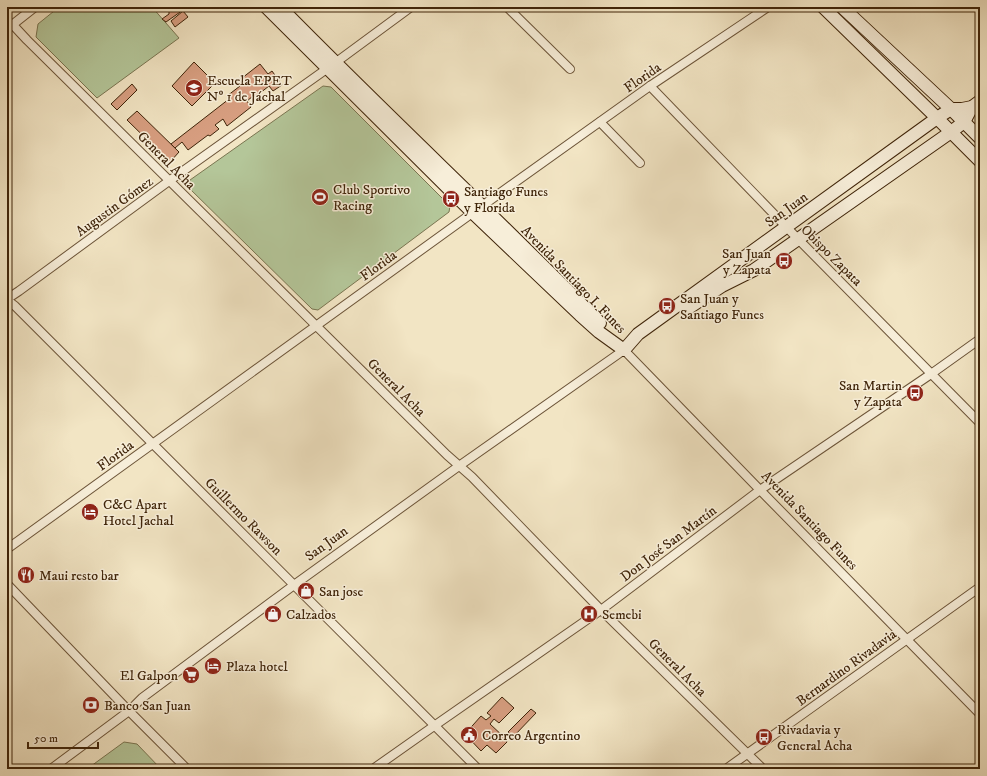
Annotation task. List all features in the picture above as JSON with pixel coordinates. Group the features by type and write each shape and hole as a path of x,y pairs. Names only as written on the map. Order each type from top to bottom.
{"main road":[{"name":"Avenida Santiago I. Funes","path":"266,7 331,66 478,209 584,319 621,348"},
{"name":"Avenida Santiago I. Funes","path":"280,7 331,66"},
{"path":"823,7 938,118 980,161"},
{"path":"842,7 980,138"},
{"name":"San Juan","path":"621,348 638,334 951,109 962,109 976,104"},
{"name":"San Juan","path":"621,348 722,286 754,270 951,132 964,122 976,104"}],"street":[{"path":"10,27 35,7"},
{"name":"Augustin Gómez","path":"7,299 411,7"},
{"path":"507,7 570,70"},
{"name":"Florida","path":"7,549 650,86 768,7"},
{"name":"General Acha","path":"10,27 26,40 447,455 472,477 601,610 762,769"},
{"name":"Obispo Zapata","path":"650,86 786,227 980,423"},
{"path":"600,122 640,163"},
{"name":"Guillermo Rawson","path":"7,299 478,769"},
{"name":"Don José San Martín","path":"373,769 601,610 760,490 980,339"},
{"name":"San Juan","path":"51,769 129,711 142,698 294,585 621,348"},
{"name":"Avenida Santiago Funes","path":"621,348 980,714"},
{"path":"7,584 187,769"},
{"name":"Bernardino Rivadavia","path":"726,769 980,587"}],"green space":[{"path":"59,7 152,7 179,38 97,98 36,37 38,24"},
{"name":"Club Sportivo Racing","path":"323,86 331,87 450,206 449,212 318,310 312,309 189,188 190,180"},
{"path":"124,742 137,744 161,769 87,769"}],"building":[{"path":"169,7 181,7 183,10 166,22 162,19 169,14"},
{"path":"183,11 188,17 175,27 171,21"},
{"path":"194,62 215,83 192,106 172,86"},
{"path":"260,64 268,74 272,71 282,85 273,91 269,86 255,97 253,96 247,101 251,107 227,126 223,119 215,125 219,129 210,136 208,135 188,150 182,142 175,148 171,144 229,99 227,96 240,86 237,82"},
{"path":"132,84 137,90 117,110 111,104"},
{"path":"137,111 179,152 170,162 127,120"},
{"path":"502,697 514,708 499,723 494,719 490,724 505,738 507,742 496,753 487,745 481,751 465,734 481,716 486,720 491,716 487,713"},
{"path":"531,709 536,713 513,737 508,732"}],"place":[{"name":"Escuela EPET Nº 1 de Jáchal","path":"194,88"},
{"name":"Club Sportivo Racing","path":"320,197"},
{"name":"Santiago Funes y Florida","path":"451,199"},
{"name":"San Juan y Zapata","path":"784,261"},
{"name":"San Juan y Santiago Funes","path":"667,306"},
{"name":"San Martin y Zapata","path":"915,393"},
{"name":"C&C Apart Hotel Jachal","path":"90,512"},
{"name":"Maui resto bar","path":"26,575"},
{"name":"San jose","path":"306,591"},
{"name":"Calzados","path":"273,614"},
{"name":"Semebi","path":"589,614"},
{"name":"Plaza hotel","path":"213,666"},
{"name":"El Galpon","path":"191,675"},
{"name":"Banco San Juan","path":"91,705"},
{"name":"Correo Argentino","path":"469,735"},
{"name":"Rivadavia y General Acha","path":"764,737"}]}
